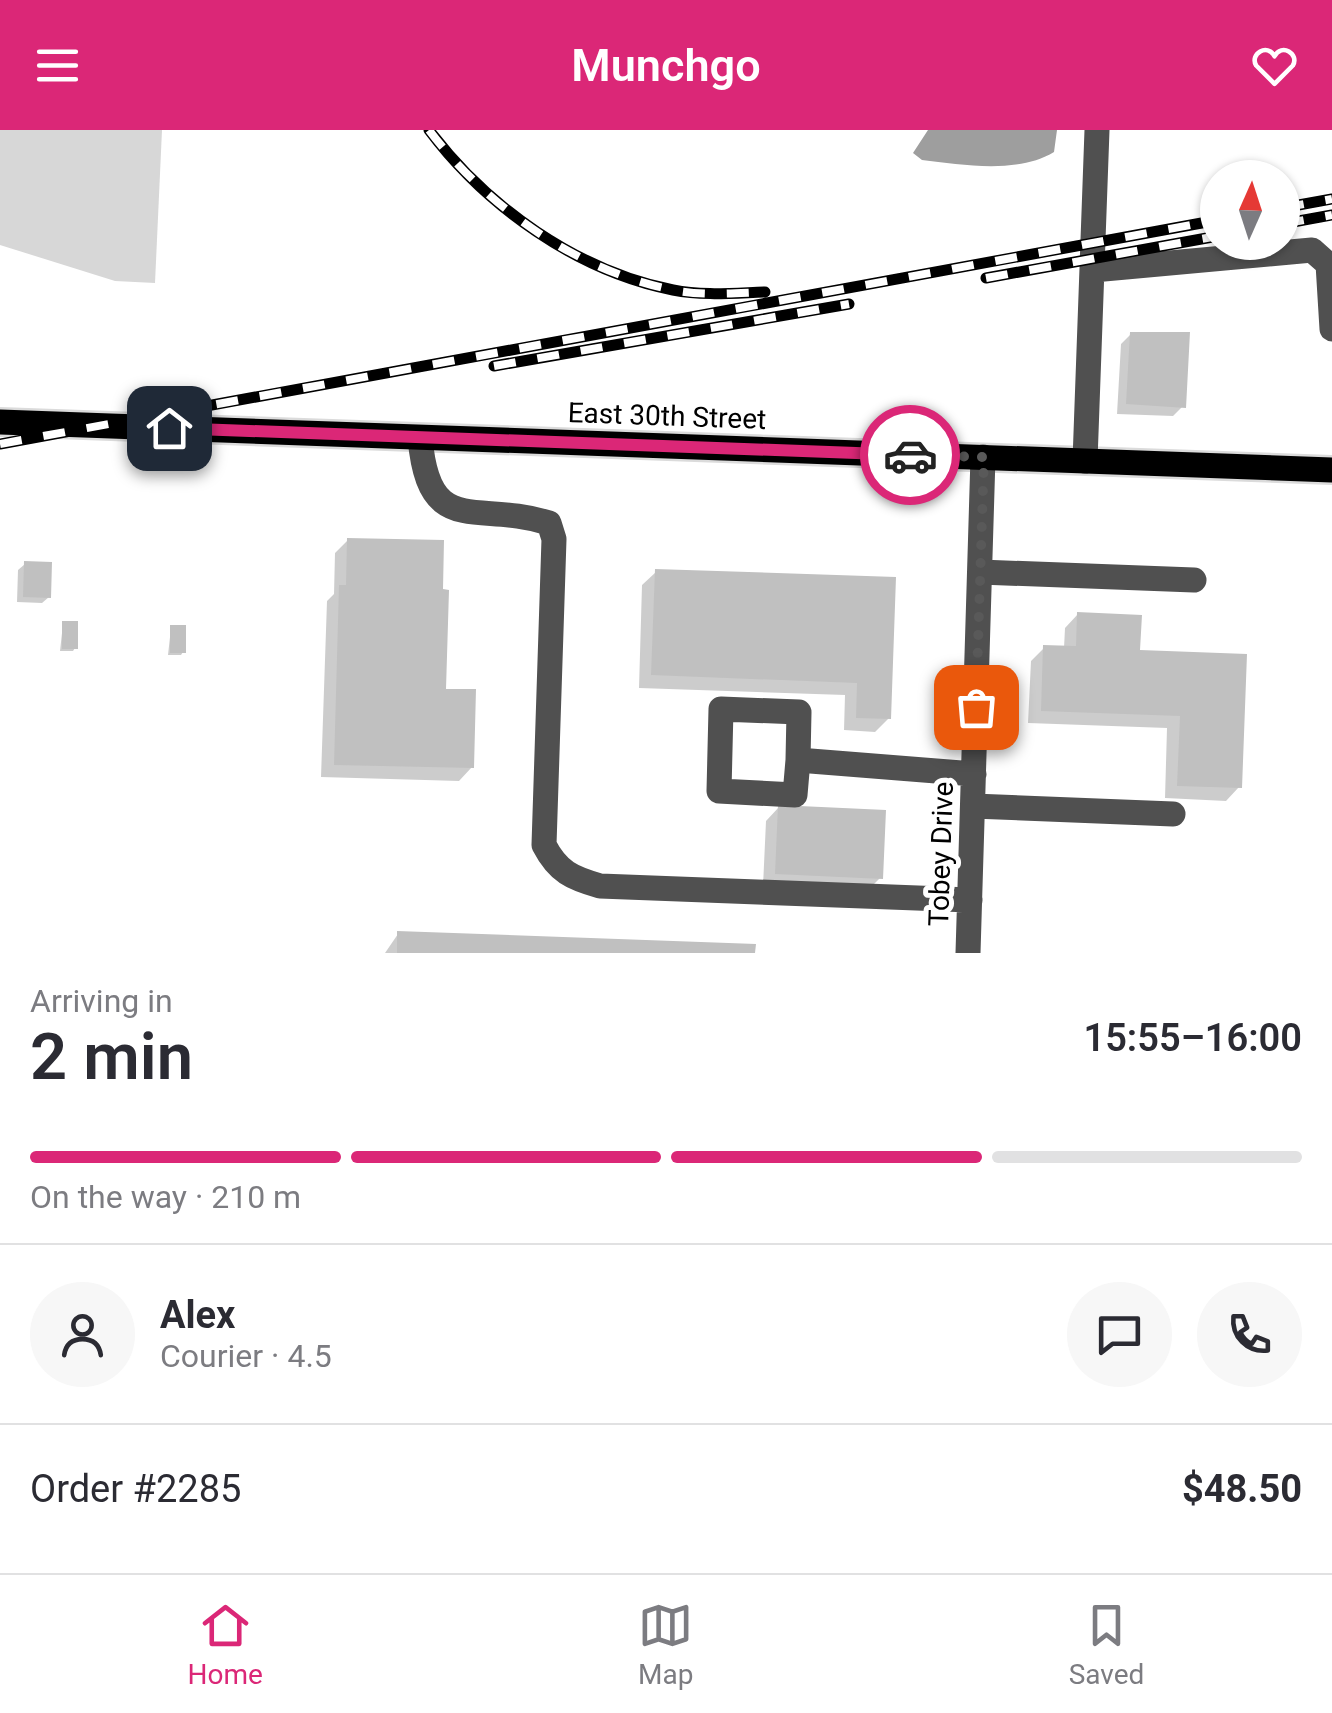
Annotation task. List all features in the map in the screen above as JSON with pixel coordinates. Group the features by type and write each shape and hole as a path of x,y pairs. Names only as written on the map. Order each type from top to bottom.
{"main road":[{"name":"East 30th Street","path":"0,422 1332,470"}],"street":[{"path":"1085,461 1097,130"},
{"path":"1093,270 1312,250 1328,264 1332,328"},
{"path":"420,438 423,473 431,493 450,508 519,514 548,523 554,539 544,844 555,866 568,876 600,886 970,900"},
{"name":"Tobey Drive","path":"968,953 984,457"},
{"path":"980,572 1194,580"},
{"path":"722,709 799,712 798,760 796,796 719,792 722,709"},
{"path":"798,760 974,774"},
{"path":"973,806 1173,814"}],"shaded area":[{"path":"0,130 162,130 155,283 115,281 0,245"},
{"path":"928,130 1057,130 1054,152 1024,163 990,166 922,160 913,153"}],"building":[{"path":"1130,332 1190,332 1186,408 1126,404"},
{"path":"347,538 444,540 443,589 449,590 446,689 476,689 474,768 334,765 339,585 346,585"},
{"path":"24,561 52,562 51,598 23,597"},
{"path":"655,569 896,577 891,719 856,718 857,683 651,675"},
{"path":"1077,612 1142,615 1140,650 1247,654 1242,788 1177,786 1180,716 1041,711 1043,645 1076,646"},
{"path":"62,621 78,621 78,649 62,649"},
{"path":"170,625 186,625 186,653 170,653"},
{"path":"778,805 886,810 883,879 775,874"},
{"path":"397,931 756,944 755,953 397,953"}],"railway":[{"path":"429,130 478,185 506,209 537,232 603,268 684,292 765,292"},
{"path":"1300,205 1332,199"},
{"path":"1300,221 1332,215"},
{"path":"0,444 1200,223"},
{"path":"986,278 1200,239"},
{"path":"494,366 849,304"}],"way so far":[{"path":"910,455 984,457 976,707"}],"route":[{"path":"169,428 910,455"}]}
